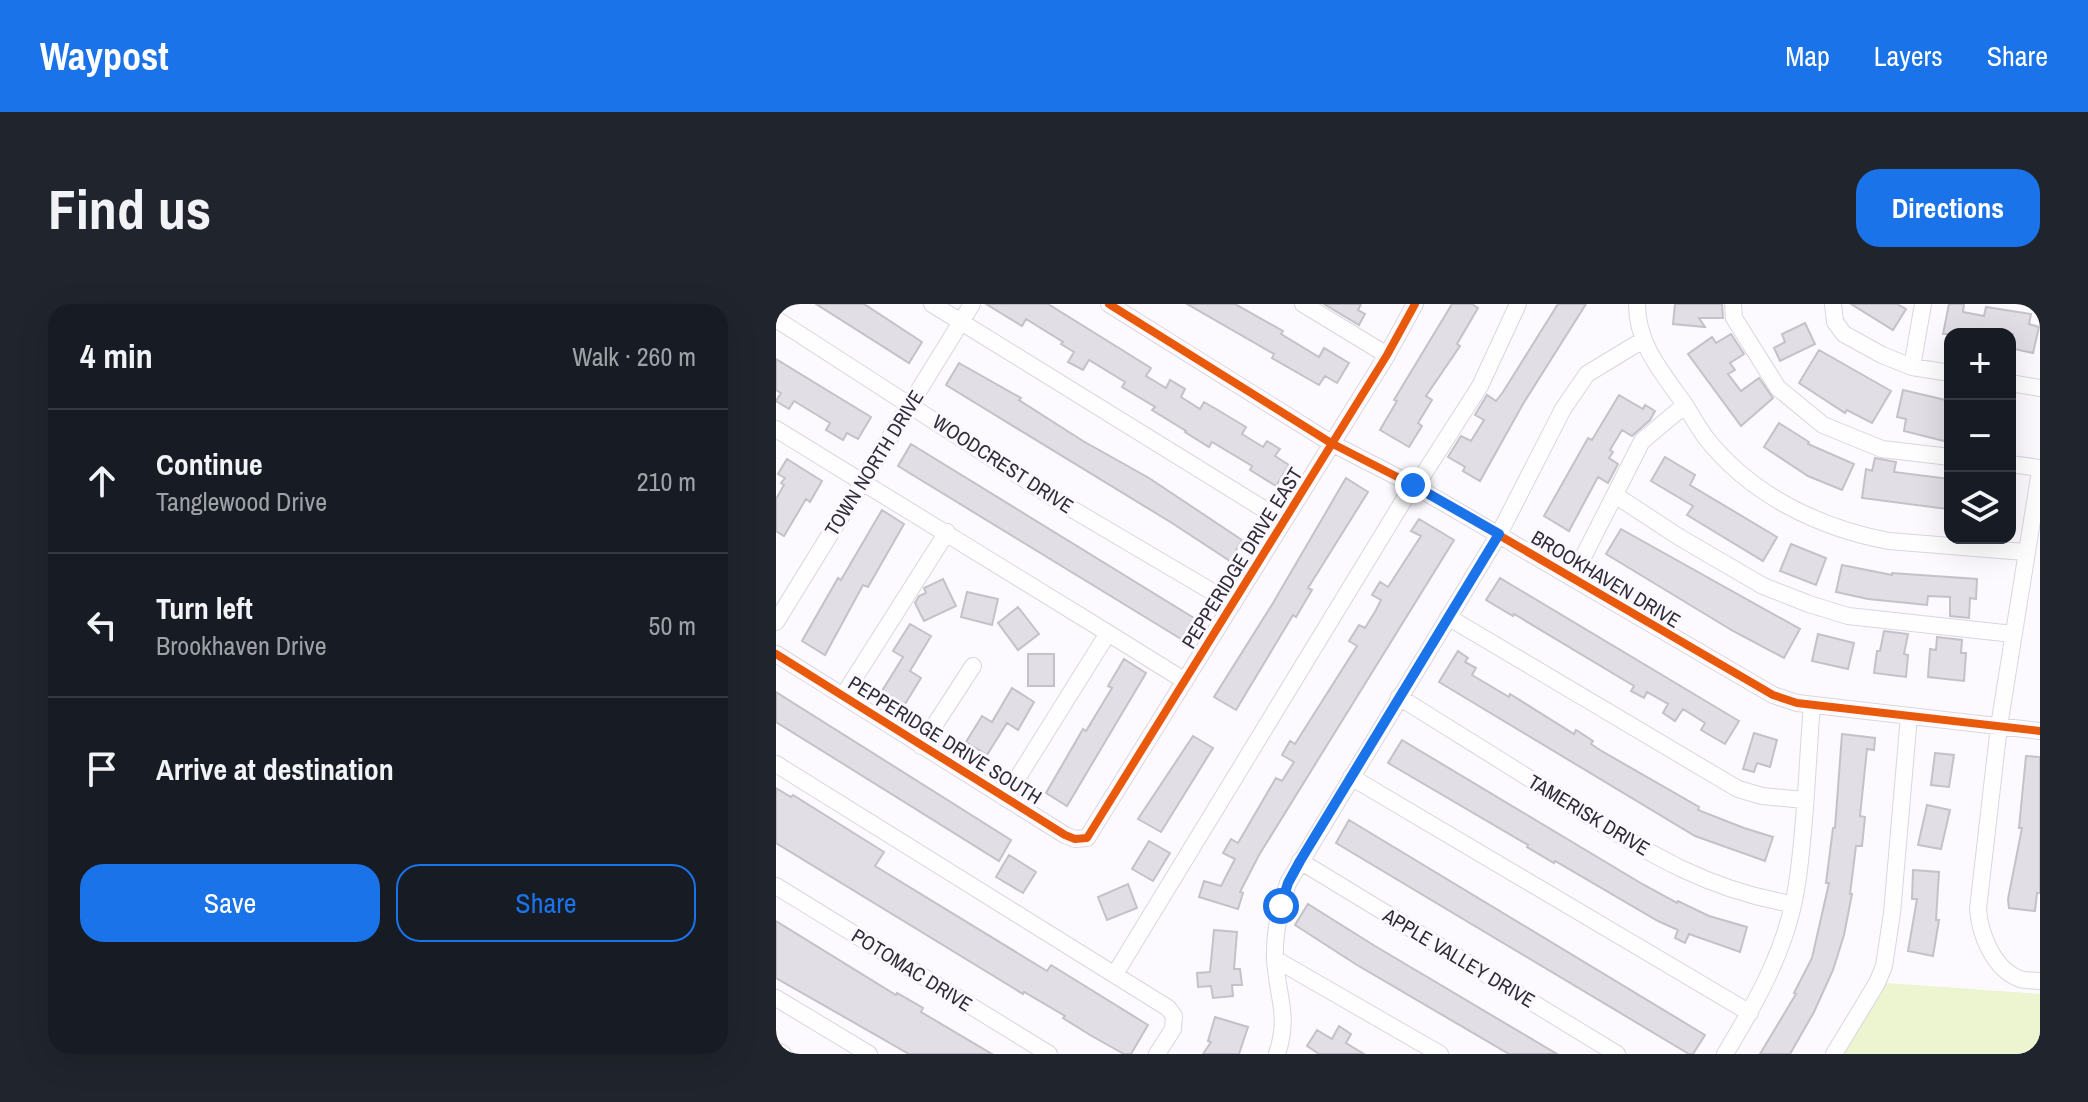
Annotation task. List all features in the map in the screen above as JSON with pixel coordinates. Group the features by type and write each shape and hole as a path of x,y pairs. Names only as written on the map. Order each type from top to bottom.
{"street":[{"path":"932,304 1283,521"},
{"name":"TOWN NORTH DRIVE","path":"776,622 972,304"},
{"name":"BROOKHAVEN DRIVE","path":"1109,304 1331,443 1499,534 1758,688 1788,701 1812,705 2040,731"},
{"path":"1303,304 1387,355"},
{"name":"PEPPERIDGE DRIVE EAST","path":"1095,827 1387,355 1415,304"},
{"path":"1115,974 1415,486 1480,386 1518,304"},
{"path":"1637,304 1643,340 1707,439 1740,474 1791,508 1827,526 1889,541 2025,552"},
{"path":"1733,304 1734,318 1778,388 1823,425 1882,449 1944,456"},
{"path":"1833,304 1835,322 1844,334 1912,367 1944,372"},
{"path":"1912,367 1923,304"},
{"name":"WOODCREST DRIVE","path":"776,319 1055,499 1233,604"},
{"path":"1277,1054 1284,1016 1275,959 1281,906 1288,883 1499,534 1563,409 1587,374 1643,340"},
{"path":"2016,384 2040,388"},
{"path":"1573,577 1642,441 1685,405"},
{"path":"777,433 947,532 1185,681"},
{"path":"2016,465 2040,470 1999,726 1978,909 1979,927 2006,971 2021,979 2040,981"},
{"path":"1615,495 1667,530 1763,586 1809,604 1848,616 2013,634"},
{"path":"843,696 947,532"},
{"path":"1448,617 1738,789 1762,796 1804,800"},
{"path":"1005,798 1108,633"},
{"name":"PEPPERIDGE DRIVE SOUTH","path":"776,654 1075,839 1087,838 1095,827"},
{"path":"921,746 973,666"},
{"name":"TAMERISK DRIVE","path":"1399,697 1688,874 1756,898 1792,904"},
{"path":"1725,1054 1771,972 1797,885 1812,705"},
{"path":"1834,1054 1884,966 1892,913 1909,716"},
{"path":"776,764 1168,1008 1174,1016 1173,1029 1157,1054"},
{"path":"1351,777 1750,1013"},
{"name":"APPLE VALLEY DRIVE","path":"1300,861 1617,1054"},
{"name":"POTOMAC DRIVE","path":"776,886 1049,1054"},
{"path":"1275,959 1440,1054"},
{"path":"776,998 869,1054"},
{"path":"776,1050 783,1054"}],"green space":[{"path":"1886,983 2040,994 2040,1054 1843,1054"}],"building":[{"path":"816,304 864,304 922,342 909,363"},
{"path":"986,304 1048,304 1151,368 1146,376 1166,388 1170,380 1185,389 1181,397 1200,409 1204,402 1246,427 1242,434 1263,447 1267,441 1280,449 1275,456 1289,465 1276,486 1250,470 1252,466 1212,442 1209,447 1152,410 1155,407 1122,387 1125,382 1089,360 1083,370 1068,362 1074,352 1061,344 1063,342 1026,319 1022,326"},
{"path":"1187,304 1235,304 1283,331 1281,334 1319,357 1324,348 1349,363 1337,383 1325,376 1319,385 1272,358 1274,354"},
{"path":"1324,304 1361,304 1358,310 1365,314 1359,325"},
{"path":"1452,304 1472,304 1478,308 1457,344 1460,346 1426,396 1432,400 1418,423 1422,426 1409,447 1380,430 1397,401 1394,400"},
{"path":"1558,304 1586,304 1523,404 1480,481 1448,457 1461,436 1471,441 1484,420 1475,415 1487,395 1496,401"},
{"path":"1675,304 1722,304 1723,318 1699,318 1705,327 1673,324"},
{"path":"1851,304 1897,304 1906,309 1893,330"},
{"path":"1949,304 1964,304 1963,312 1984,316 1986,307 2031,314 2029,324 2039,327 2033,353 2016,349 2016,328 1944,328"},
{"path":"1805,323 1815,344 1780,361 1774,348 1785,342 1782,334"},
{"path":"1731,334 1744,354 1730,363 1735,370 1728,374 1741,391 1759,378 1773,398 1741,426 1688,354 1712,337 1716,343"},
{"path":"1819,350 1891,391 1872,423 1847,410 1845,413 1799,383"},
{"path":"776,359 871,417 858,439 847,433 843,440 826,430 830,423 794,401 789,409 776,401 781,393 776,390"},
{"path":"959,363 1021,398 1019,400 1083,441 1149,478 1242,540 1230,561 946,385"},
{"path":"1903,390 1944,400 1944,441 1904,431 1906,419 1897,417"},
{"path":"1619,395 1643,409 1645,405 1655,411 1650,420 1632,436 1622,430 1610,450 1613,452 1609,458 1618,464 1608,483 1598,477 1569,531 1544,516 1588,438 1592,440"},
{"path":"1779,423 1808,444 1854,464 1842,490 1808,476 1764,447"},
{"path":"911,444 1194,618 1181,639 898,466"},
{"path":"1665,457 1695,475 1690,485 1777,537 1763,561 1687,515 1693,506 1651,481"},
{"path":"1875,458 1896,462 1894,472 1944,478 1944,509 1862,498 1866,469 1872,471"},
{"path":"787,459 822,481 810,502 806,499 784,536 776,531 776,499 785,478 778,474"},
{"path":"1346,478 1368,492 1308,588 1312,590 1296,617 1293,615 1236,710 1214,697"},
{"path":"882,510 904,524 868,587 863,585 825,655 802,641"},
{"path":"1419,519 1454,540 1259,855 1240,892 1243,893 1238,909 1199,897 1204,881 1221,886 1235,859 1223,853 1231,839 1238,843 1276,778 1282,781 1294,762 1282,755 1290,741 1295,744 1357,646 1349,641 1359,625 1365,628 1376,610 1381,600 1372,595 1380,582 1388,587 1421,536 1411,531"},
{"path":"1621,529 1800,629 1784,658 1733,631 1606,554"},
{"path":"1791,544 1826,558 1816,585 1780,571"},
{"path":"1842,565 1892,575 1977,579 1976,599 1970,598 1969,618 1950,616 1950,597 1928,596 1927,605 1868,599 1836,592"},
{"path":"1500,578 1739,721 1725,744 1701,730 1705,723 1683,709 1675,721 1663,713 1668,704 1647,692 1644,698 1631,691 1634,686 1486,600"},
{"path":"943,579 956,606 924,621 915,603 919,596 926,593 924,588"},
{"path":"967,592 998,599 992,625 961,617"},
{"path":"1018,607 1039,634 1018,650 998,623"},
{"path":"910,624 931,636 910,671 921,678 905,704 882,691 903,657 893,651"},
{"path":"1884,631 1908,634 1904,654 1908,655 1906,677 1874,673"},
{"path":"1818,634 1854,643 1848,669 1812,661"},
{"path":"1937,637 1962,640 1961,653 1966,653 1964,681 1928,677 1930,649 1936,650"},
{"path":"1458,651 1468,658 1465,662 1476,668 1472,675 1509,697 1510,694 1574,734 1576,730 1593,741 1591,744 1600,750 1699,807 1698,810 1773,837 1765,861 1695,836 1439,682"},
{"path":"1028,654 1054,654 1054,686 1028,686"},
{"path":"1124,659 1146,673 1067,806 1046,793 1083,729 1086,731 1112,688 1108,686"},
{"path":"1012,688 1034,702 1018,730 1007,723 987,755 966,742 982,716 992,722"},
{"path":"776,692 1011,840 999,861 776,722"},
{"path":"1754,733 1777,740 1770,767 1757,763 1754,772 1743,769"},
{"path":"1842,734 1875,738 1874,750 1867,749 1860,816 1865,817 1862,846 1856,846 1852,894 1844,935 1833,970 1814,1012 1790,1054 1760,1054 1796,994 1812,958 1829,883 1826,883 1835,828"},
{"path":"1193,736 1213,748 1161,832 1138,819"},
{"path":"1402,740 1677,903 1747,927 1740,952 1689,934 1685,943 1675,938 1678,930 1554,863 1388,763"},
{"path":"1935,753 1954,755 1949,787 1931,785"},
{"path":"2026,756 2040,757 2040,893 2037,893 2035,911 2009,908 2008,899 2022,828 2019,828"},
{"path":"776,788 791,797 793,795 884,852 875,866 1047,971 1051,965 1148,1025 1131,1054 1124,1054 1090,1035 1063,1018 1065,1016 1023,994 776,843"},
{"path":"1927,805 1950,810 1941,849 1918,845"},
{"path":"1349,820 1705,1035 1693,1054 1336,843"},
{"path":"1149,841 1170,853 1153,881 1132,869"},
{"path":"1009,855 1036,872 1023,893 996,877"},
{"path":"1913,870 1939,872 1936,920 1939,920 1933,956 1908,951 1917,899 1912,899"},
{"path":"1128,884 1137,908 1107,920 1098,897"},
{"path":"1308,904 1557,1054 1509,1054 1357,965 1295,925"},
{"path":"776,921 896,995 923,1008 921,1012 992,1054 909,1054 776,978"},
{"path":"1214,930 1237,932 1234,969 1240,969 1242,985 1232,985 1233,996 1213,998 1211,986 1198,987 1197,973 1210,972"},
{"path":"1215,1017 1248,1027 1239,1054 1203,1054 1211,1042 1208,1041"},
{"path":"1339,1026 1351,1034 1346,1043 1364,1054 1319,1054 1307,1046 1317,1030 1332,1039"}],"cycle path":[{"path":"1109,304 1331,443 1413,485 1773,695 1797,703 2040,731"},
{"path":"776,654 1065,835 1075,839 1087,838 1387,355 1415,304"}],"route":[{"path":"1281,906 1288,883 1300,861 1499,534 1413,485"}]}
